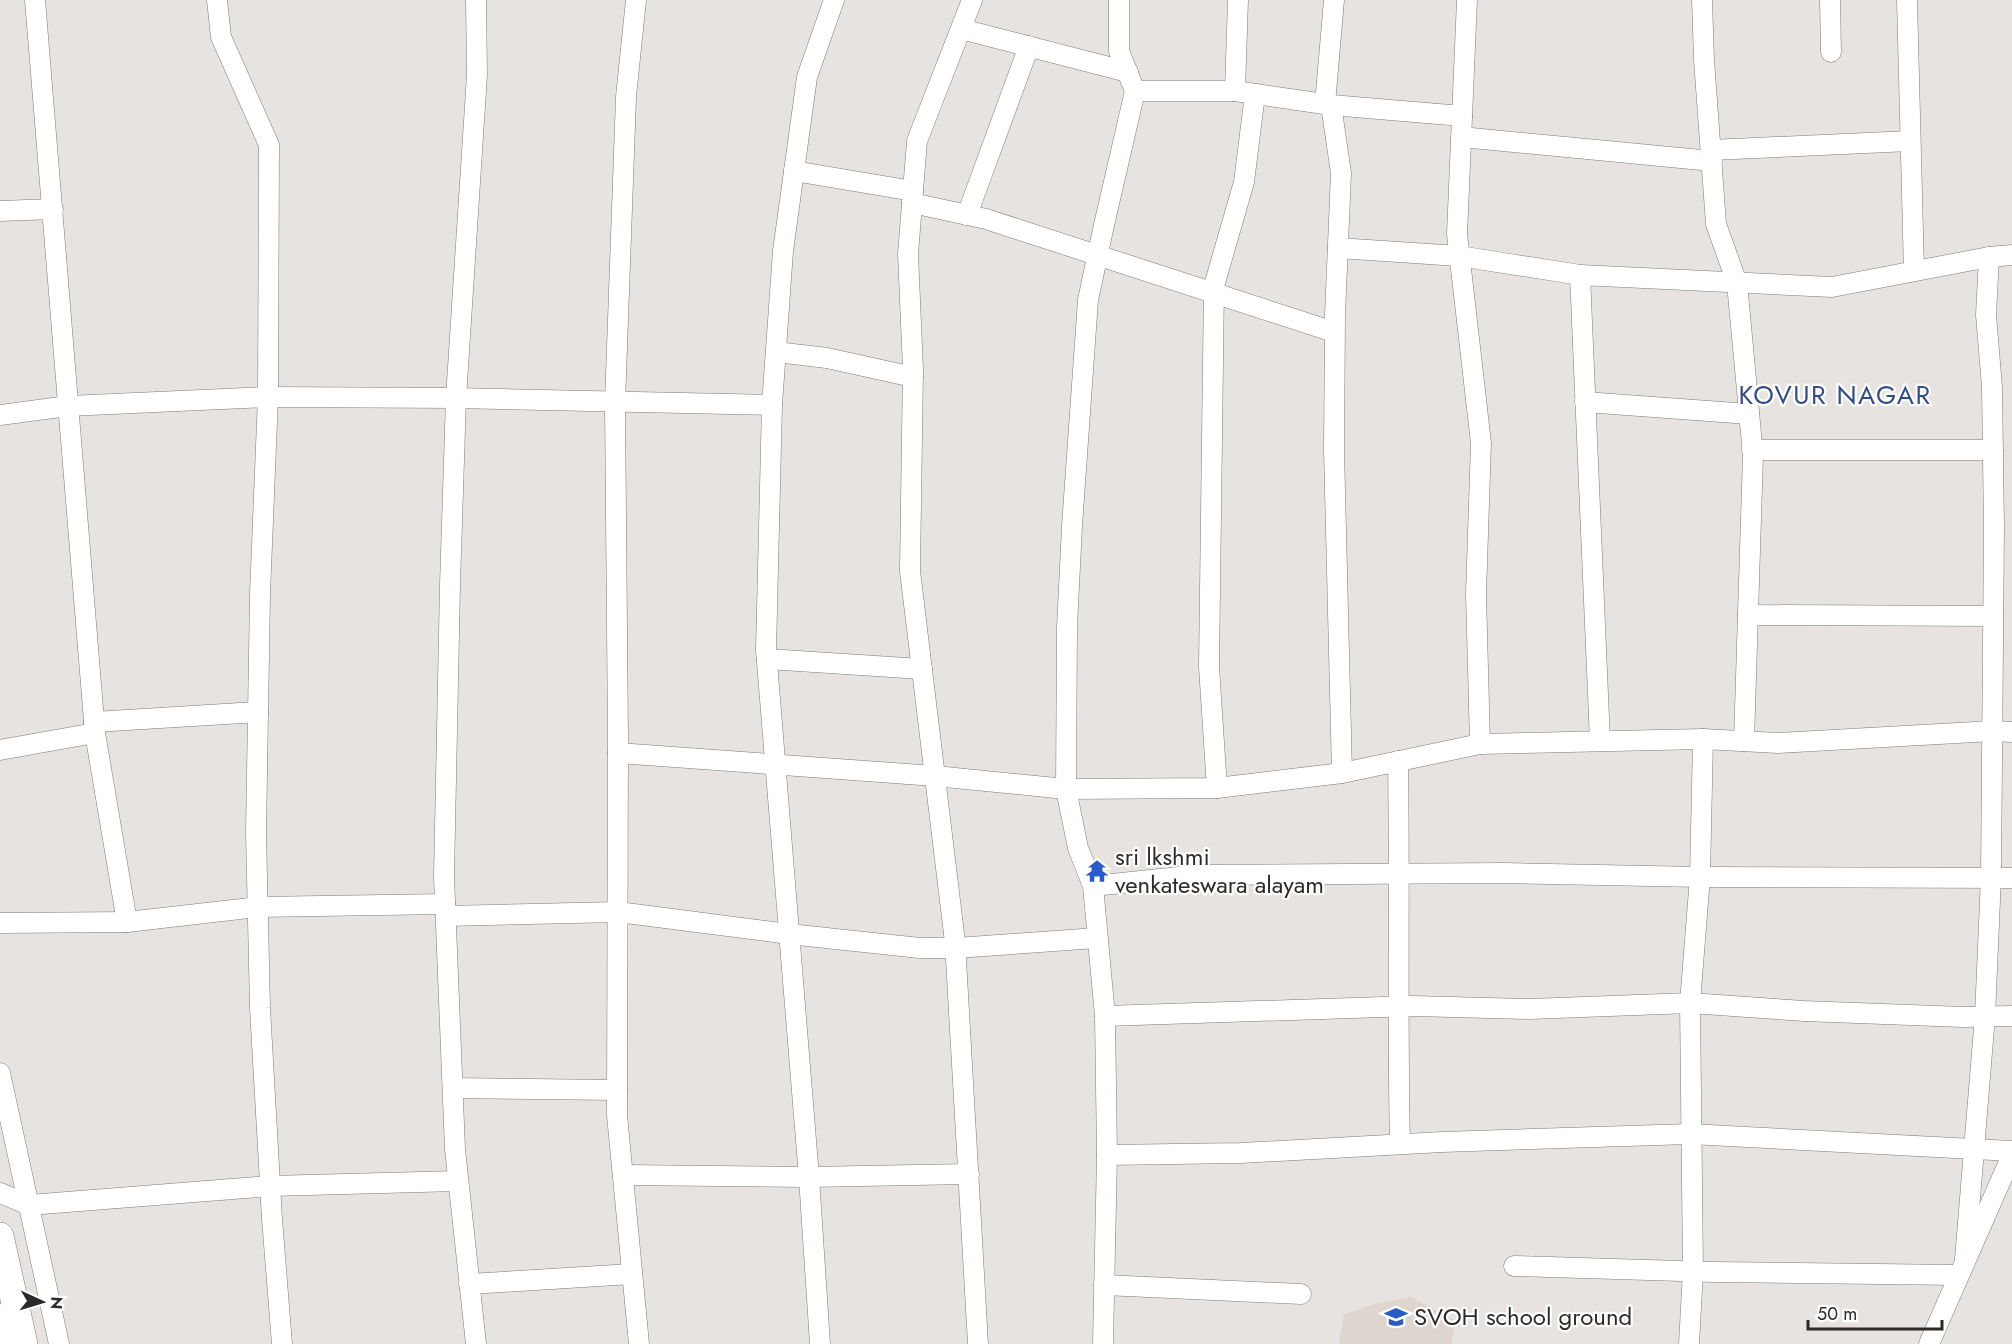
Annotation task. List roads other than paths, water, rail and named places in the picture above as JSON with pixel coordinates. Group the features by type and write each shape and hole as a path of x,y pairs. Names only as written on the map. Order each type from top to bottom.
{"street":[{"path":"35,0 95,728 126,922"},
{"path":"217,0 221,37 269,145 268,397 260,594 256,833 260,1008 282,1344"},
{"path":"476,0 477,75 456,398 450,585 445,910 458,1181 476,1344"},
{"path":"636,0 626,97 615,403 618,753 617,1115 639,1344"},
{"path":"820,1344 809,1177 767,659 772,405 783,251 807,77 834,0"},
{"path":"972,0 917,141 908,254 913,376 910,571 956,948 978,1344"},
{"path":"1103,1344 1107,1155 1105,1016 1093,886 1078,848 1066,789 1067,627 1088,300 1135,91 1119,51 1119,0"},
{"path":"1235,91 1238,0"},
{"path":"1334,0 1328,104 1341,173 1334,332 1334,450 1342,773"},
{"path":"1467,0 1457,234 1481,443 1476,594 1480,744"},
{"path":"1702,0 1716,224 1737,284 1752,450 1744,741"},
{"path":"1830,0 1831,52"},
{"path":"1907,0 1914,271"},
{"path":"962,29 1128,72"},
{"path":"967,215 1029,46"},
{"path":"1135,91 1235,91 1328,104 1462,116"},
{"path":"1218,788 1209,667 1214,291 1244,182 1255,94"},
{"path":"1461,137 1711,155 1910,141"},
{"path":"794,171 912,197 986,219 1214,291 1334,332"},
{"path":"0,211 53,208"},
{"path":"1338,248 1460,256 1580,275 1832,287 1989,257 2012,255"},
{"path":"1961,1267 1985,1016 1991,877 2002,731 2003,644 1993,616 2003,528 1993,450 2002,396 1986,315 1989,257"},
{"path":"1580,275 1600,741"},
{"path":"776,352 827,358 913,376"},
{"path":"0,415 68,406 268,397 456,398 772,405"},
{"path":"1585,402 1749,414"},
{"path":"1752,450 1993,450"},
{"path":"1748,615 1993,616"},
{"path":"767,659 922,669"},
{"path":"0,750 95,728 258,712"},
{"path":"618,753 935,776 1066,789 1218,788 1342,773 1480,744 1703,739 1778,743 2002,731"},
{"path":"1689,1344 1693,1271 1690,1004 1700,878 1703,739"},
{"path":"1398,761 1397,1007 1400,1144"},
{"path":"1093,886 1198,875 1504,873 1700,878 2012,878"},
{"path":"0,923 126,922 258,907 618,912 920,948 956,948 1097,938"},
{"path":"1105,1016 1397,1007 1530,1009 1690,1004 1804,1011 2012,1016"},
{"path":"0,1073 59,1344"},
{"path":"453,1088 617,1090"},
{"path":"1107,1155 1241,1153 1400,1144 1690,1134 2012,1153 1929,1344"},
{"path":"623,1175 809,1177 969,1174"},
{"path":"0,1193 29,1205 270,1186 458,1181"},
{"path":"0,1236 24,1344"},
{"path":"1514,1266 1693,1271 1961,1267"},
{"path":"469,1284 632,1274"},
{"path":"1104,1285 1301,1294"},
{"path":"0,1314 7,1344"}],"place":[{"name":"sri lkshmi venkateswara alayam","path":"1097,871"},
{"name":"SVOH school ground","path":"1396,1317"}],"district":[{"name":"KOVUR NAGAR","path":"1835,395"}]}
